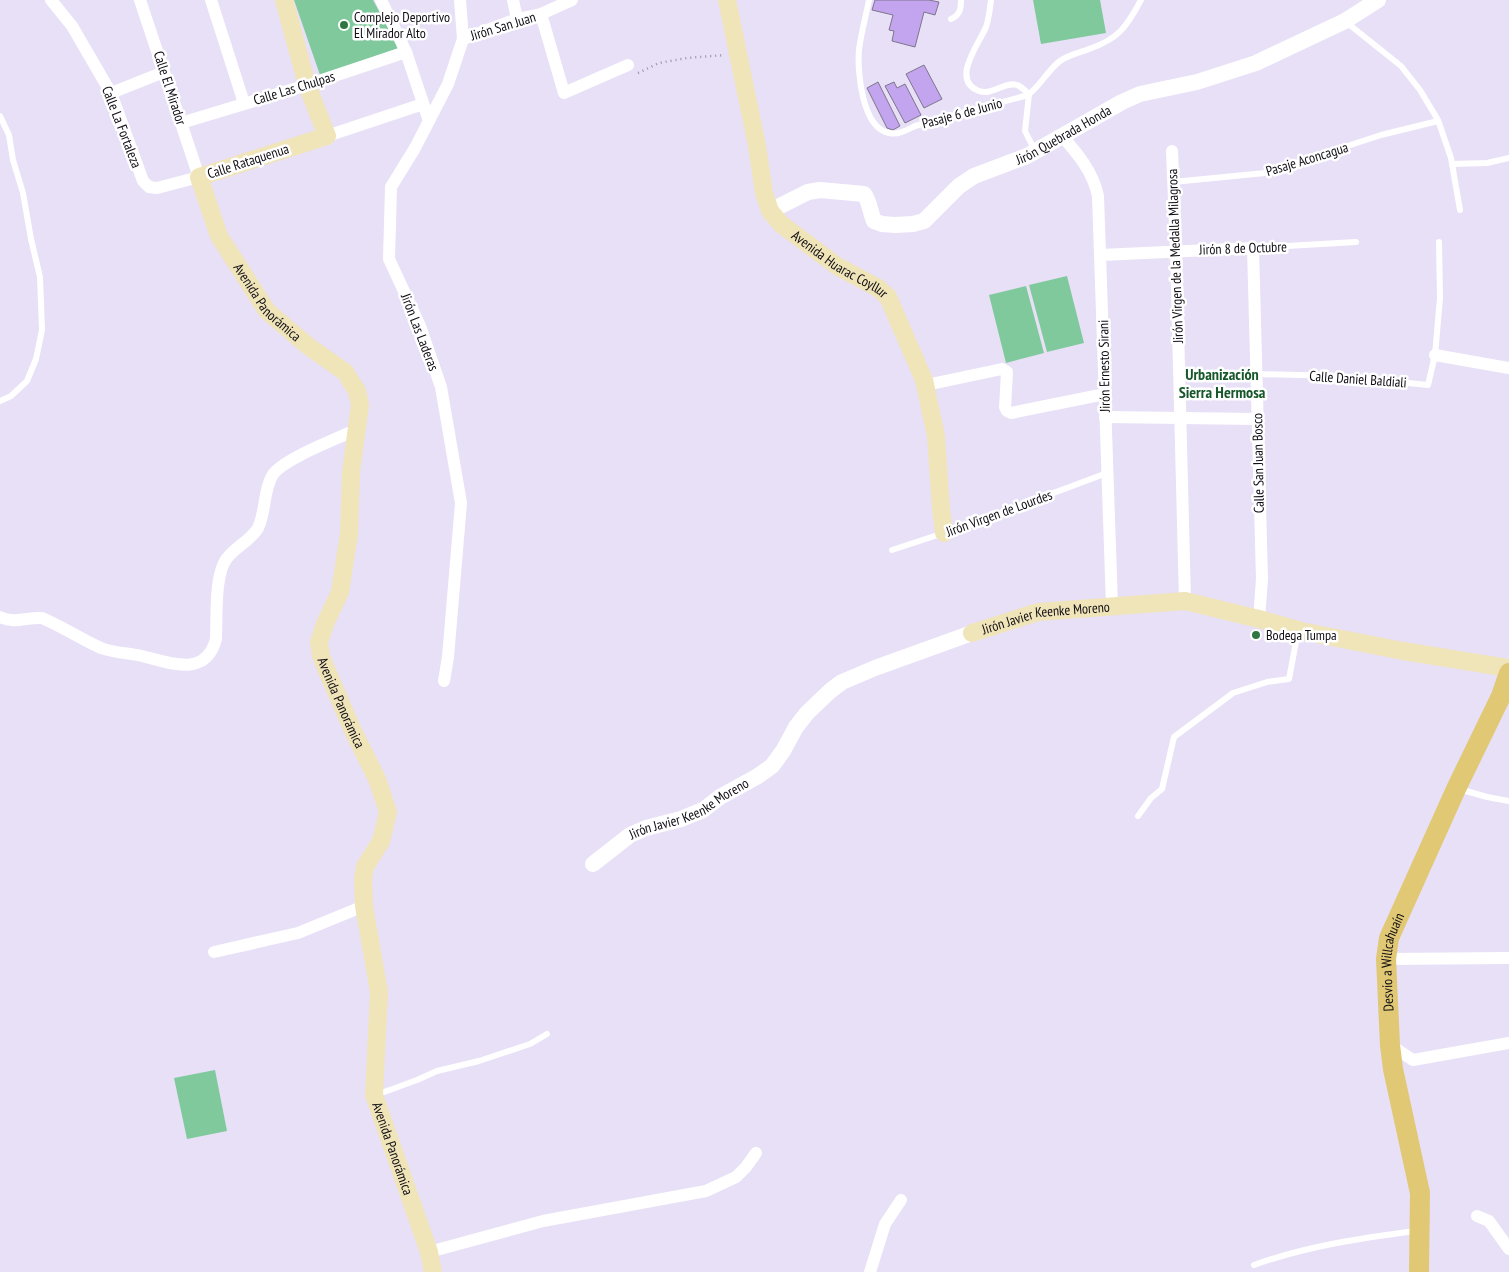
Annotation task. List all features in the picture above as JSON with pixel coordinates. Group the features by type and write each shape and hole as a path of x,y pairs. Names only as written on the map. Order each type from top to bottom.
{"main road":[{"path":"284,0 307,85 327,136"},
{"name":"Avenida Huarac Coyllur","path":"727,0 757,146 764,193 770,211 781,224 837,266 878,288 888,297 924,380 936,436 940,509 944,533"},
{"name":"Calle Rataquenua","path":"199,177 327,136"},
{"name":"Avenida Panorámica","path":"199,177 219,236 268,311 308,346 345,372 357,391 360,405 351,472 349,534 340,592 325,624 320,642 321,656 353,731 377,779 388,812 381,841 365,867 362,879 364,906 379,992 374,1095 429,1252 433,1272"},
{"name":"Jirón Javier Keenke Moreno","path":"972,633 1034,612 1186,601 1258,618 1298,630 1403,651 1509,668"},
{"name":"Desvío a Willcahuaín","path":"1420,1272 1420,1193 1393,1069 1390,1045 1386,959 1389,938 1456,789 1505,698 1509,673"}],"street":[{"name":"Calle La Fortaleza","path":"51,0 72,26 110,92 143,181 149,187 169,186"},
{"name":"Calle El Mirador","path":"140,0 199,177"},
{"path":"211,0 244,103"},
{"path":"382,0 406,52 429,121"},
{"name":"Jirón Las Laderas","path":"444,681 448,657 461,503 441,387 420,326 389,259 391,187 415,148 448,84 462,39 460,0"},
{"path":"514,0 517,19"},
{"name":"Jirón San Juan","path":"462,39 517,19 541,14 572,0"},
{"name":"Jirón Quebrada Honda","path":"770,211 808,192 827,190 864,194 869,200 870,212 874,221 882,224 913,224 924,221 959,186 974,176 1035,151 1122,102 1140,94 1196,82 1256,63 1345,21 1378,0"},
{"path":"541,14 564,94 628,65"},
{"name":"Calle Las Chulpas","path":"181,123 307,85 406,52"},
{"path":"110,92 164,72"},
{"path":"327,136 423,104"},
{"name":"Jirón Ernesto Sirani","path":"1062,136 1075,150 1095,181 1098,196 1112,606"},
{"name":"Jirón Virgen de la Medalla Milagrosa","path":"1172,151 1186,601"},
{"name":"Calle Rataquenua","path":"169,186 199,177"},
{"name":"Jirón 8 de Octubre","path":"1101,255 1176,250 1252,248"},
{"name":"Calle San Juan Bosco","path":"1252,248 1262,579 1258,618"},
{"path":"1434,355 1509,368"},
{"path":"924,380 927,384 931,384 1002,369 1007,372 1006,409 1012,413 1105,394"},
{"path":"1105,417 1257,419"},
{"path":"0,617 7,620 42,618 102,649 182,666 196,664 206,658 214,648 219,579 222,567 227,557 257,530 262,518 271,476 278,468 289,461 358,429"},
{"name":"Jirón Javier Keenke Moreno","path":"593,864 630,835 646,828 681,819 702,810 772,766 807,713 842,682 883,664 972,633"},
{"path":"214,952 298,933 364,906"},
{"path":"1386,959 1509,958"},
{"path":"1390,1045 1413,1060 1509,1042"},
{"path":"429,1252 542,1221 706,1191 736,1177 746,1167 756,1152"},
{"path":"870,1272 886,1224 901,1200"},
{"path":"1477,1216 1489,1221 1509,1249"}],"lane":[{"name":"Pasaje 6 de Junio","path":"869,0 859,51 861,88 868,115 877,127 888,133 902,132 915,126 1029,94"},
{"path":"951,19 958,16 962,0"},
{"path":"990,0 985,28 967,65 967,80 970,86 983,92 991,92 1012,84 1018,85 1029,94"},
{"path":"1035,151 1025,132 1029,94 1038,87 1051,69 1062,60 1116,37 1140,0"},
{"path":"1345,21 1401,66 1420,90 1438,121 1452,164 1460,210"},
{"path":"0,116 9,135 13,160 24,193 31,239 40,277 42,330 36,359 27,381 11,396 0,401"},
{"name":"Pasaje Aconcagua","path":"1173,182 1265,173 1381,135 1438,121"},
{"path":"1452,164 1487,163 1509,158"},
{"name":"Jirón 8 de Octubre","path":"1252,248 1356,242"},
{"name":"Calle Daniel Baldiali","path":"1256,374 1338,376 1428,385 1434,355 1440,298 1439,242"},
{"name":"Jirón Virgen de Lourdes","path":"892,550 944,533 1107,473"},
{"path":"1138,816 1151,798 1162,788 1174,737 1232,693 1267,682 1289,679 1298,630"},
{"path":"1456,789 1509,801"},
{"path":"374,1095 437,1071 480,1061 530,1044 547,1034"},
{"path":"1254,1265 1286,1254 1346,1240 1420,1230"}],"path":[{"path":"628,65 633,75 659,63 687,58 738,54"}],"green space":[{"path":"294,0 373,0 399,48 320,75"},
{"path":"1033,0 1100,0 1106,33 1041,44"},
{"path":"1067,276 1084,343 1047,352 1029,285"},
{"path":"1026,286 1044,353 1006,363 989,295"},
{"path":"215,1070 227,1131 187,1139 174,1078"}],"building":[{"path":"875,0 929,0 939,2 935,15 924,12 915,47 892,41 894,31 889,30 893,15 872,10"},
{"path":"924,65 942,99 924,108 906,74"},
{"path":"878,82 900,126 893,130 887,128 867,88"},
{"path":"894,82 897,88 905,84 921,115 905,123 885,86"}],"place":[{"name":"Complejo Deportivo El Mirador Alto","path":"344,25"},
{"name":"Bodega Tumpa","path":"1256,635"}],"district":[{"name":"Urbanización Sierra Hermosa","path":"1222,383"}]}
